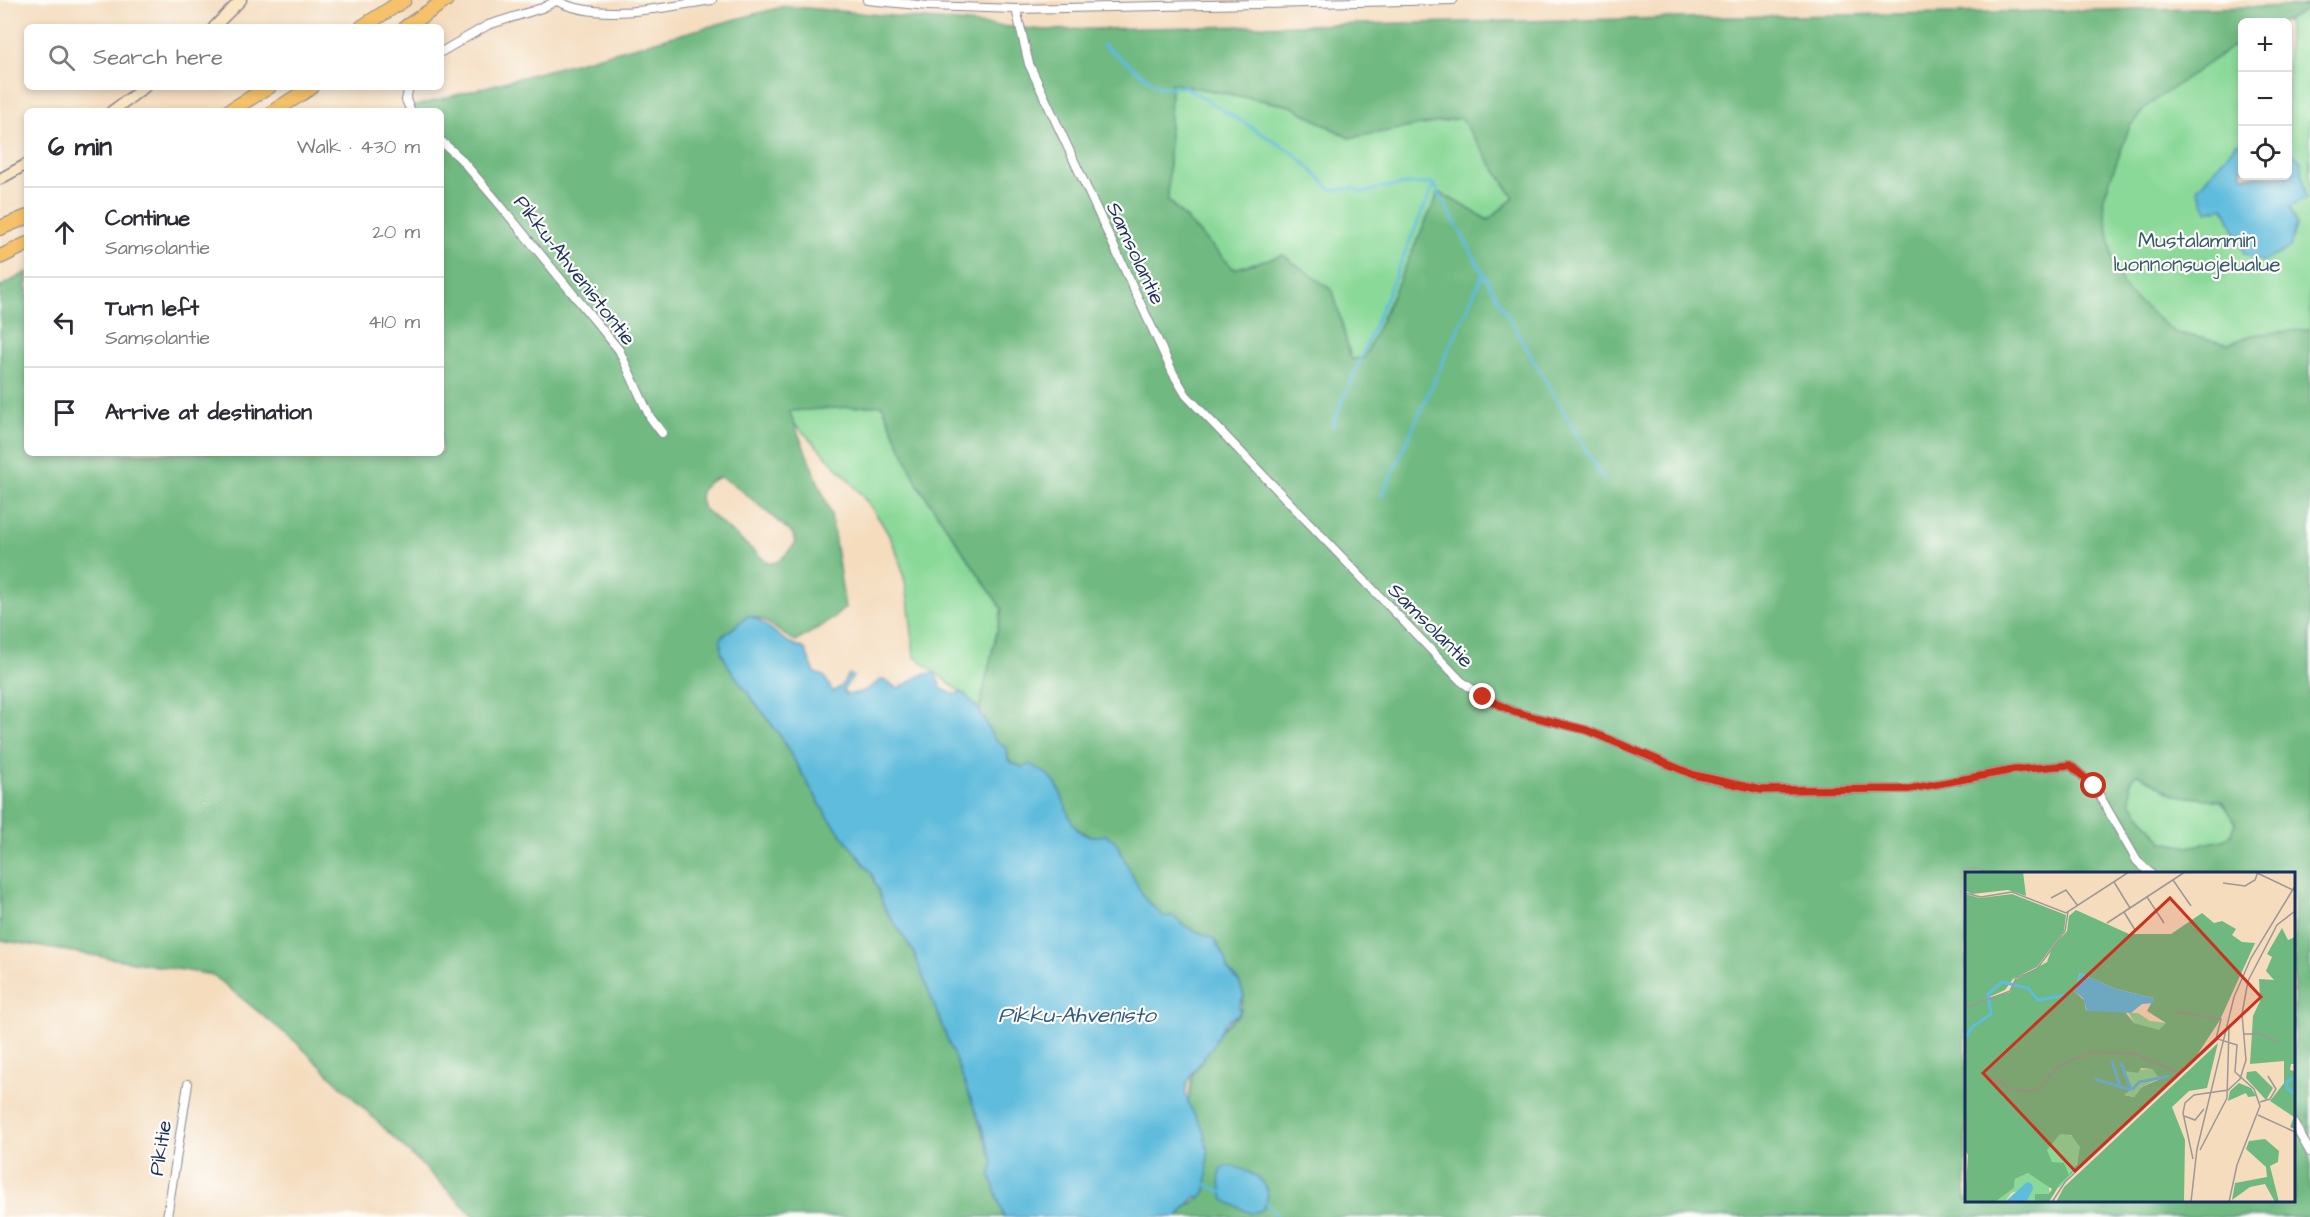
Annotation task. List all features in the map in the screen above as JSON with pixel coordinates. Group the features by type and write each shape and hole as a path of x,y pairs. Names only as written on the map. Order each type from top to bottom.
{"highway":[{"path":"383,14 399,0"},
{"path":"367,24 404,0"},
{"path":"410,24 446,0"},
{"path":"234,108 264,90"},
{"path":"279,108 307,90"},
{"path":"0,228 24,217"},
{"path":"0,257 24,245"}],"street":[{"path":"217,24 241,0"},
{"path":"444,50 488,25 542,8 556,0 571,8 592,12 712,0"},
{"path":"867,0 928,6 1016,9 1453,0"},
{"name":"Samsolantie","path":"1016,9 1029,64 1173,373 1186,395 1461,681 1483,697 1514,712 1586,730 1694,775 1761,790 1909,789 2014,770 2070,765 2094,786 2137,861 2150,872"},
{"path":"116,108 141,90"},
{"path":"408,90 406,100 410,108"},
{"name":"Pikku-Ahvenistontie","path":"444,144 475,174 619,350 650,417 662,433"},
{"path":"0,179 24,166"},
{"name":"Pikitie","path":"168,1217 188,1084"},
{"path":"2295,1126 2310,1152"}],"green space":[{"name":"Mustalammin luonnonsuojelualue","path":"2310,2 2310,329 2297,331 2262,352 2145,336 2111,288 2102,205 2127,116 2238,37 2238,180 2292,180 2292,18 2271,18"},
{"path":"785,6 1044,30 2310,6 2310,9 2292,18 2238,18 2238,43 2148,105 2130,126 2103,199 2113,263 2126,291 2174,332 2228,344 2252,335 2310,329 2310,1217 1178,1217 1183,1210 1206,1192 1207,1149 1203,1130 1188,1104 1192,1076 1219,1032 1240,1013 1244,996 1239,982 1227,969 1226,959 1198,933 1183,925 1173,916 1164,917 1144,898 1129,871 1099,837 1087,835 1073,826 1057,791 1008,760 1007,749 994,739 979,710 1002,609 918,485 882,405 789,411 831,514 845,608 831,620 797,641 761,619 748,616 721,637 730,669 779,734 826,814 872,874 885,909 913,951 965,1081 993,1162 991,1177 1004,1217 475,1217 297,1043 213,975 0,940 0,287 24,274 24,456 444,456 444,108 411,108","holes":["1171,83 1291,106 1349,138 1461,118 1514,198 1488,220 1439,192 1364,358 1351,359 1333,291 1283,255 1234,269 1168,201","720,477 735,485 793,534 795,544 776,562 768,563 703,508 700,497 706,485","2137,773 2176,795 2222,801 2236,823 2232,833 2224,840 2188,847 2163,842 2131,803 2130,781"]},
{"path":"1171,82 1291,106 1349,138 1461,118 1514,198 1488,220 1439,192 1365,358 1351,359 1333,291 1283,255 1234,269 1168,200"},
{"path":"882,405 918,485 1002,609 979,710 956,688 914,656 907,591 899,559 886,530 843,473 793,422 789,411"},
{"path":"2137,773 2176,795 2222,801 2237,823 2232,833 2224,840 2188,847 2163,842 2131,803 2130,781"}],"water":[{"path":"2237,143 2238,180 2292,180 2292,153 2301,161 2306,199 2290,207 2296,224 2290,248 2263,262 2244,253 2224,207 2207,211 2197,189"},
{"name":"Pikku-Ahvenisto","path":"748,616 757,619 786,641 805,649 815,673 824,676 833,692 841,686 849,674 853,677 843,689 845,694 865,690 882,679 897,688 923,674 935,673 942,689 953,694 964,693 979,710 994,739 1007,749 1008,760 1023,768 1030,764 1050,777 1057,785 1074,826 1082,833 1092,836 1106,835 1115,841 1144,898 1164,917 1173,916 1183,925 1214,939 1226,959 1227,969 1239,982 1244,996 1239,1006 1240,1013 1223,1026 1187,1085 1188,1103 1206,1140 1208,1163 1206,1192 1201,1198 1195,1197 1177,1217 1004,1217 991,1177 993,1162 984,1133 913,951 885,909 872,874 826,814 779,734 730,669 721,651 721,638"},
{"path":"1232,1166 1255,1176 1266,1187 1266,1201 1262,1210 1250,1213 1224,1200 1219,1178 1223,1167"}],"waterway":[{"path":"1103,45 1159,87 1185,87 1295,154 1332,190 1354,188 1362,193 1398,185 1434,184"},
{"path":"1434,184 1604,481"},
{"path":"1332,426 1434,184"},
{"path":"1382,496 1483,274"},
{"path":"1206,1184 1222,1192"},
{"path":"1267,1203 1278,1217"}],"route":[{"path":"1483,697 1514,712 1586,730 1694,775 1761,790 1909,789 2014,770 2070,765 2094,786"}]}
